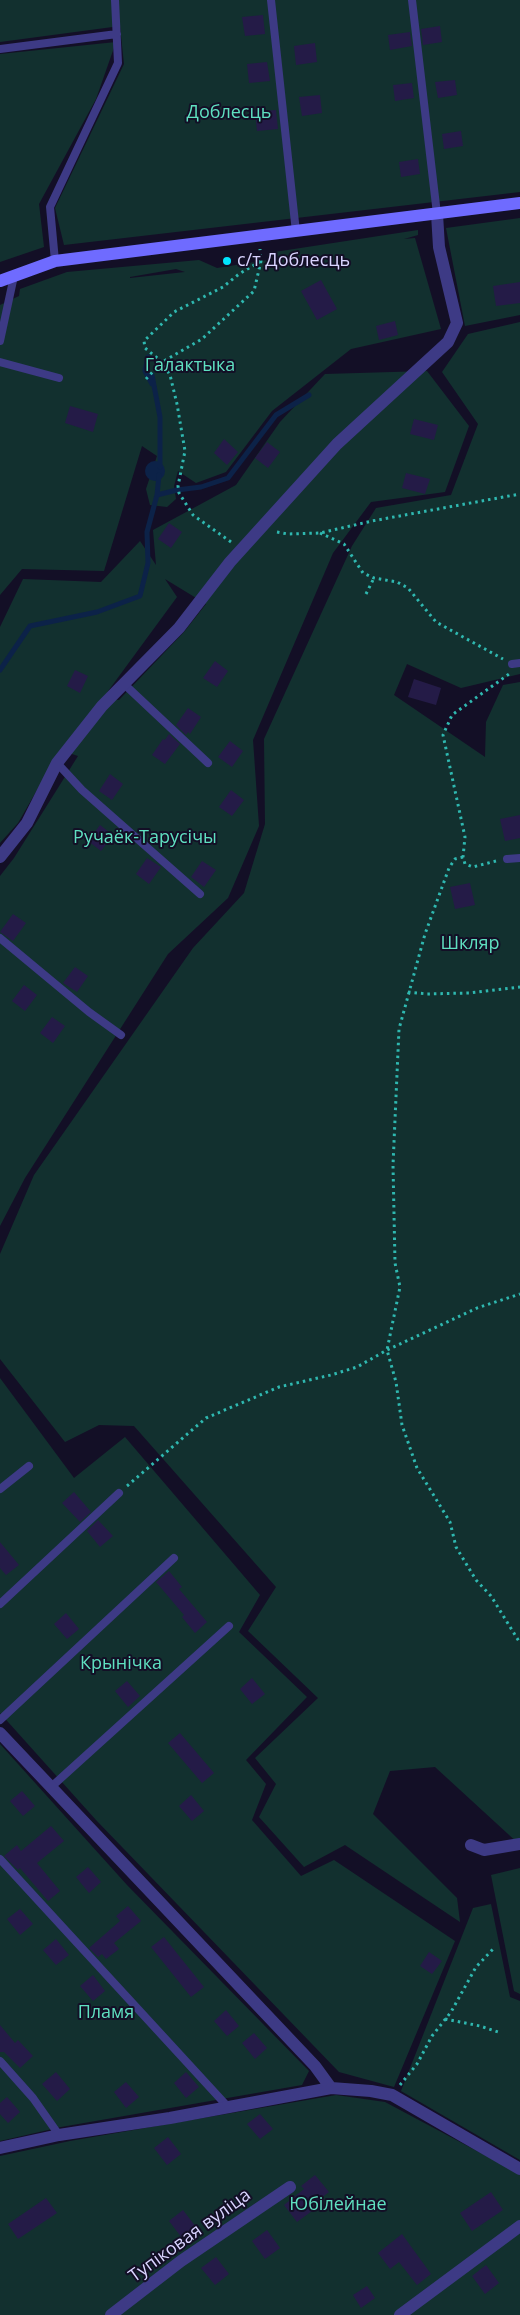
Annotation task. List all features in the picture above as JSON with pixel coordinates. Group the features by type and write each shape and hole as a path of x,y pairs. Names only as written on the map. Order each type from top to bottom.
{"street":[{"path":"0,281 56,261 520,203"},
{"path":"0,857 27,823 57,763 102,706 179,628 230,562 337,444 448,342 457,323 439,247 437,214"},
{"path":"0,1733 315,2066 331,2088"},
{"path":"471,1846 484,1850 520,1844"},
{"path":"0,2148 59,2135 331,2088 371,2091 392,2095 520,2169"},
{"name":"Тупіковая вуліца","path":"111,2315 182,2261 290,2187"},
{"path":"400,2315 520,2226"}],"lane":[{"path":"56,261 50,207 118,63 115,0"},
{"path":"271,0 296,232"},
{"path":"412,0 437,214"},
{"path":"0,48 117,34"},
{"path":"0,341 14,276"},
{"path":"0,362 59,378"},
{"path":"124,684 208,763"},
{"path":"57,763 82,790 200,894"},
{"path":"507,859 520,858"},
{"path":"0,938 121,1035"},
{"path":"0,1489 28,1466"},
{"path":"0,1604 119,1493"},
{"path":"0,1720 174,1558"},
{"path":"50,1788 229,1626"},
{"path":"0,1859 228,2107"},
{"path":"0,2062 33,2098 59,2135"}],"path":[{"path":"146,379 162,362 202,338 254,291 261,261 259,236"},
{"path":"242,550 193,515 179,492 178,486 185,451 170,375 162,362 145,348 144,341 174,312 223,287 239,274 261,261"},
{"path":"261,530 288,534 320,533 372,521 520,494"},
{"path":"320,533 344,544 363,573 374,578 397,582 408,588 436,622 516,663 509,673 495,686 452,715 442,735 465,837 463,856 465,864 473,867 507,859"},
{"path":"366,594 374,578"},
{"path":"463,856 454,859 448,868 425,934 398,1029 393,1165 395,1263 400,1287 387,1350 396,1382 402,1425 417,1468 450,1522 456,1547 476,1580 491,1596 520,1643"},
{"path":"408,992 427,994 469,993 520,987"},
{"path":"119,1493 206,1418 279,1387 357,1367 387,1350 477,1308 520,1294"},
{"path":"392,2095 417,2064 432,2036 445,2019 476,1967 494,1948"},
{"path":"445,2019 480,2026 498,2032"}],"green space":[{"name":"Доблесць","path":"0,0 520,0 520,192 64,245 55,208 124,64 120,26 0,42"},
{"path":"116,42 96,99 39,204 44,247 0,262 0,54"},
{"path":"520,218 520,315 465,326 446,228"},
{"name":"Галактыка","path":"418,230 418,235 404,239 415,238 441,329 351,349 272,411 226,472 196,483 178,471 174,486 176,499 167,507 150,505 146,489 157,456 142,446 104,571 22,569 0,595 0,305 19,296 20,289 67,272 199,260 217,268 267,260 268,253","holes":["176,269 185,272 130,278"]},
{"name":"Шкляр","path":"520,322 520,674 461,688 407,664 394,695 485,757 486,722 503,685 520,682 520,1845 435,1767 390,1771 373,1814 457,1898 460,1922 345,1845 304,1867 259,1817 276,1784 255,1758 318,1698 248,1631 276,1587 134,1426 99,1425 65,1442 0,1359 0,1254 34,1175 193,948 244,893 265,824 264,739 352,546 376,508 451,495 478,424 442,372 468,334"},
{"name":"Ручаёк-Тарусічы","path":"427,371 469,426 445,492 371,502 333,553 253,740 259,826 228,898 168,954 25,1178 0,1226 0,876 14,858 78,756 60,750 18,823 0,843 0,627 23,579 101,582 140,541 156,565 153,530 236,485 280,422 325,374","holes":["165,579 206,604 184,632 119,700 103,698 177,597"]},
{"name":"Крынічка","path":"0,1378 74,1478 125,1437 260,1595 239,1632 307,1697 246,1760 266,1784 252,1820 301,1876 334,1860 455,1941 394,2087 339,2072 96,1820 0,1713"},
{"name":"Пламя","path":"0,1744 127,1885 309,2071 302,2085 61,2127 0,2141"},
{"path":"520,1868 520,1994 514,1991 491,1875"},
{"path":"491,1904 510,1997 520,2001 520,2160 401,2091 473,1908"},
{"name":"Юбілейнае","path":"336,2095 385,2102 520,2174 520,2315 0,2315 0,2156 70,2141"}],"water":[{"path":"155,461 162,464 165,471 162,478 155,481 148,478 145,471 148,464"}],"building":[{"path":"263,15 265,34 245,36 242,17"},
{"path":"440,26 442,42 423,45 421,29"},
{"path":"410,32 412,46 390,50 388,35"},
{"path":"315,43 317,62 296,65 294,46"},
{"path":"267,62 270,81 249,83 247,64"},
{"path":"455,80 457,95 438,98 435,82"},
{"path":"412,83 414,98 395,101 393,85"},
{"path":"320,95 322,113 302,116 299,97"},
{"path":"276,110 278,129 257,131 255,112"},
{"path":"461,131 463,146 444,149 442,134"},
{"path":"418,159 420,174 401,177 399,162"},
{"path":"321,280 337,309 317,320 301,291"},
{"path":"520,282 520,303 496,306 493,286"},
{"path":"395,321 398,335 379,340 376,326"},
{"path":"70,406 98,414 93,432 65,423"},
{"path":"414,419 438,425 434,440 410,434"},
{"path":"224,439 238,452 227,465 214,453"},
{"path":"267,442 280,452 268,468 255,458"},
{"path":"406,473 430,479 425,494 402,488"},
{"path":"169,523 182,532 171,548 158,539"},
{"path":"215,661 228,671 217,687 203,678"},
{"path":"75,670 88,676 80,693 67,686"},
{"path":"414,679 441,688 436,705 408,697"},
{"path":"188,708 201,717 190,734 188,732 186,735 176,725"},
{"path":"169,734 180,744 165,764 152,755 163,739 165,740"},
{"path":"230,741 243,751 232,767 218,757"},
{"path":"110,774 123,784 112,800 99,791"},
{"path":"231,790 244,800 232,816 219,807"},
{"path":"520,815 520,838 505,841 500,819"},
{"path":"100,825 113,835 101,851 88,841"},
{"path":"147,858 161,867 149,884 136,874"},
{"path":"202,861 216,870 204,887 191,877"},
{"path":"470,883 475,905 455,909 450,887"},
{"path":"13,914 26,923 13,941 0,932"},
{"path":"75,967 88,976 77,992 63,983"},
{"path":"24,985 37,995 25,1011 12,1001"},
{"path":"52,1017 65,1026 53,1043 40,1033"},
{"path":"74,1492 91,1512 80,1522 62,1503"},
{"path":"98,1520 113,1536 100,1547 87,1531"},
{"path":"0,1542 19,1565 6,1575 0,1568"},
{"path":"169,1571 182,1587 179,1589 207,1622 195,1633 182,1617 184,1615 156,1582"},
{"path":"66,1613 79,1629 67,1639 54,1624"},
{"path":"252,1678 265,1694 252,1704 240,1689"},
{"path":"127,1681 140,1696 128,1707 115,1691"},
{"path":"180,1733 214,1773 202,1783 168,1743"},
{"path":"22,1791 35,1806 23,1816 10,1801"},
{"path":"191,1795 204,1811 192,1821 179,1806"},
{"path":"51,1826 64,1841 37,1863 60,1891 48,1901 20,1868 18,1870 4,1856 17,1845 21,1851"},
{"path":"88,1867 101,1882 89,1893 76,1877"},
{"path":"128,1906 141,1921 114,1943 119,1949 106,1959 102,1954 98,1957 89,1948 120,1921 116,1916"},
{"path":"20,1909 33,1924 20,1935 7,1919"},
{"path":"164,1937 204,1987 191,1997 151,1947"},
{"path":"56,1939 69,1955 56,1965 43,1950"},
{"path":"429,1952 442,1961 432,1974 420,1966"},
{"path":"93,1975 105,1991 93,2001 80,1986"},
{"path":"226,2010 239,2026 227,2036 214,2021"},
{"path":"0,2025 15,2043 18,2040 33,2056 20,2068 4,2052 0,2052"},
{"path":"254,2033 267,2048 255,2059 242,2043"},
{"path":"56,2072 70,2089 57,2101 42,2084"},
{"path":"186,2072 199,2087 186,2098 174,2083"},
{"path":"126,2082 139,2097 126,2108 114,2092"},
{"path":"7,2097 20,2112 8,2123 0,2114 0,2103"},
{"path":"260,2114 273,2129 260,2139 247,2124"},
{"path":"168,2137 181,2154 167,2165 154,2148"},
{"path":"315,2175 329,2192 309,2207 312,2211 297,2222 284,2205 304,2189 301,2186"},
{"path":"491,2192 503,2210 472,2231 460,2213"},
{"path":"46,2198 57,2213 18,2239 8,2224"},
{"path":"183,2210 196,2227 182,2238 169,2221"},
{"path":"267,2230 280,2248 265,2259 252,2241"},
{"path":"402,2234 431,2274 417,2285 399,2262 390,2269 378,2253"},
{"path":"216,2257 229,2274 215,2285 201,2268"},
{"path":"486,2265 499,2283 485,2294 472,2276"},
{"path":"367,2286 375,2298 361,2308 353,2295"}],"waterway":[{"path":"148,357 145,371 152,384"},
{"path":"152,375 160,417 160,467"},
{"path":"157,495 201,487 228,478 276,415 309,395"},
{"path":"0,670 30,626 97,612 140,596 148,563 147,532 157,495 159,475"}],"place":[{"name":"с/т Доблесць","path":"227,261"}]}
